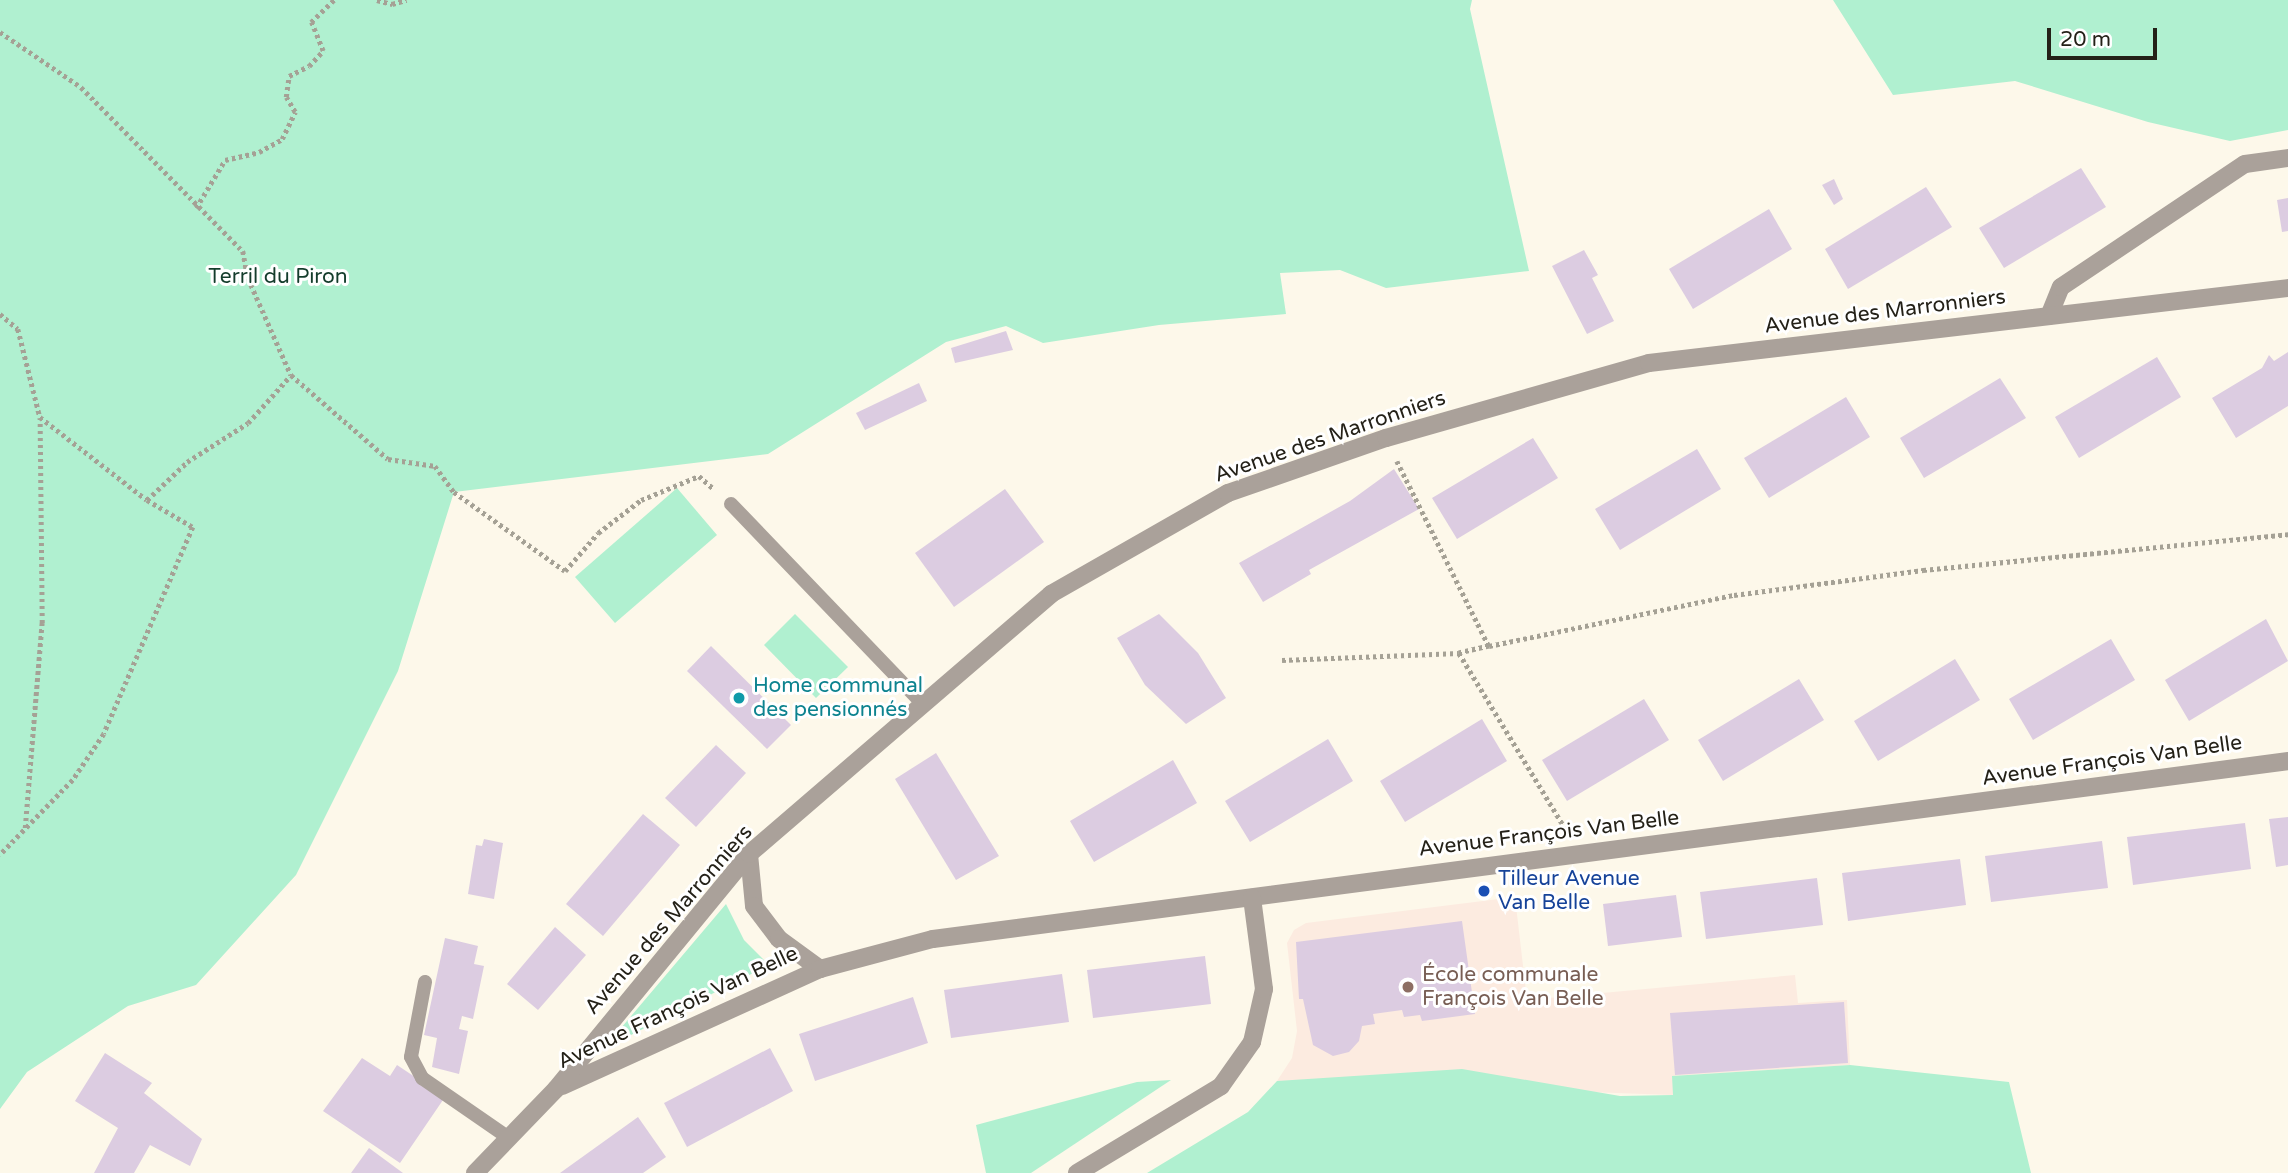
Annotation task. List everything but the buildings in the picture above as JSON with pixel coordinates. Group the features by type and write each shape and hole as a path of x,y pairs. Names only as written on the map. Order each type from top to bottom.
{"street":[{"path":"2049,316 2061,287 2245,164 2288,158"},
{"name":"Avenue des Marronniers","path":"475,1173 556,1089 749,854 921,702 1063,587 1228,494 1386,438 1649,363 2288,288"},
{"name":"Avenue François Van Belle","path":"556,1089 820,969 933,939 2288,761"},
{"name":"Avenue François Van Belle","path":"749,854 754,906 779,939 820,969"},
{"path":"1077,1173 1221,1086 1252,1042 1264,989 1252,898"}],"lane":[{"path":"731,504 921,702"},
{"path":"425,982 411,1057 422,1079 509,1138"}],"path":[{"path":"196,208 225,160 258,152 282,139 295,112 286,97 289,75 309,66 323,51 311,22 334,0"},
{"path":"377,0 393,4 406,0"},
{"path":"0,32 81,87 196,208 243,251 248,278 291,375 388,459 435,466 454,492 565,571 598,533 641,500 699,476 731,504"},
{"path":"0,314 18,330 40,417 42,623 25,829"},
{"path":"147,500 187,462 248,423 291,375"},
{"path":"0,855 73,780 103,734 193,527 147,500 40,417"},
{"path":"1386,438 1489,646"},
{"path":"1282,660 1459,653 1747,593 1923,570 2288,534"},
{"path":"1459,653 1580,853"}],"shaded area":[{"name":"École communale François Van Belle","path":"1515,897 1527,1000 1795,975 1798,1003 1847,1000 1850,1065 1673,1076 1673,1095 1277,1081 1292,1058 1297,1031 1287,943 1294,930 1306,923"}],"green space":[{"name":"Terril du Piron","path":"0,0 1472,0 1470,9 1529,271 1386,288 1340,270 1280,273 1286,314 1159,325 1043,343 1006,326 946,342 768,454 454,492 398,671 296,875 196,985 128,1006 27,1072 0,1109"},
{"path":"1833,0 2288,0 2288,130 2230,141 2148,122 2015,81 1893,95"},
{"path":"677,488 717,535 615,623 575,577"},
{"path":"795,614 848,667 816,698 764,645"},
{"path":"726,904 744,940 769,965 629,1036 621,1028"},
{"path":"1850,1065 2009,1082 2031,1173 1147,1173 1248,1112 1277,1081 1462,1069 1620,1096 1673,1095 1672,1076"},
{"path":"1171,1080 1031,1173 986,1173 976,1125 1137,1082"}],"place":[{"name":"Home communal des pensionnés","path":"739,698"},
{"name":"Tilleur Avenue Van Belle","path":"1484,891"},
{"name":"École communale François Van Belle","path":"1408,987"}]}
